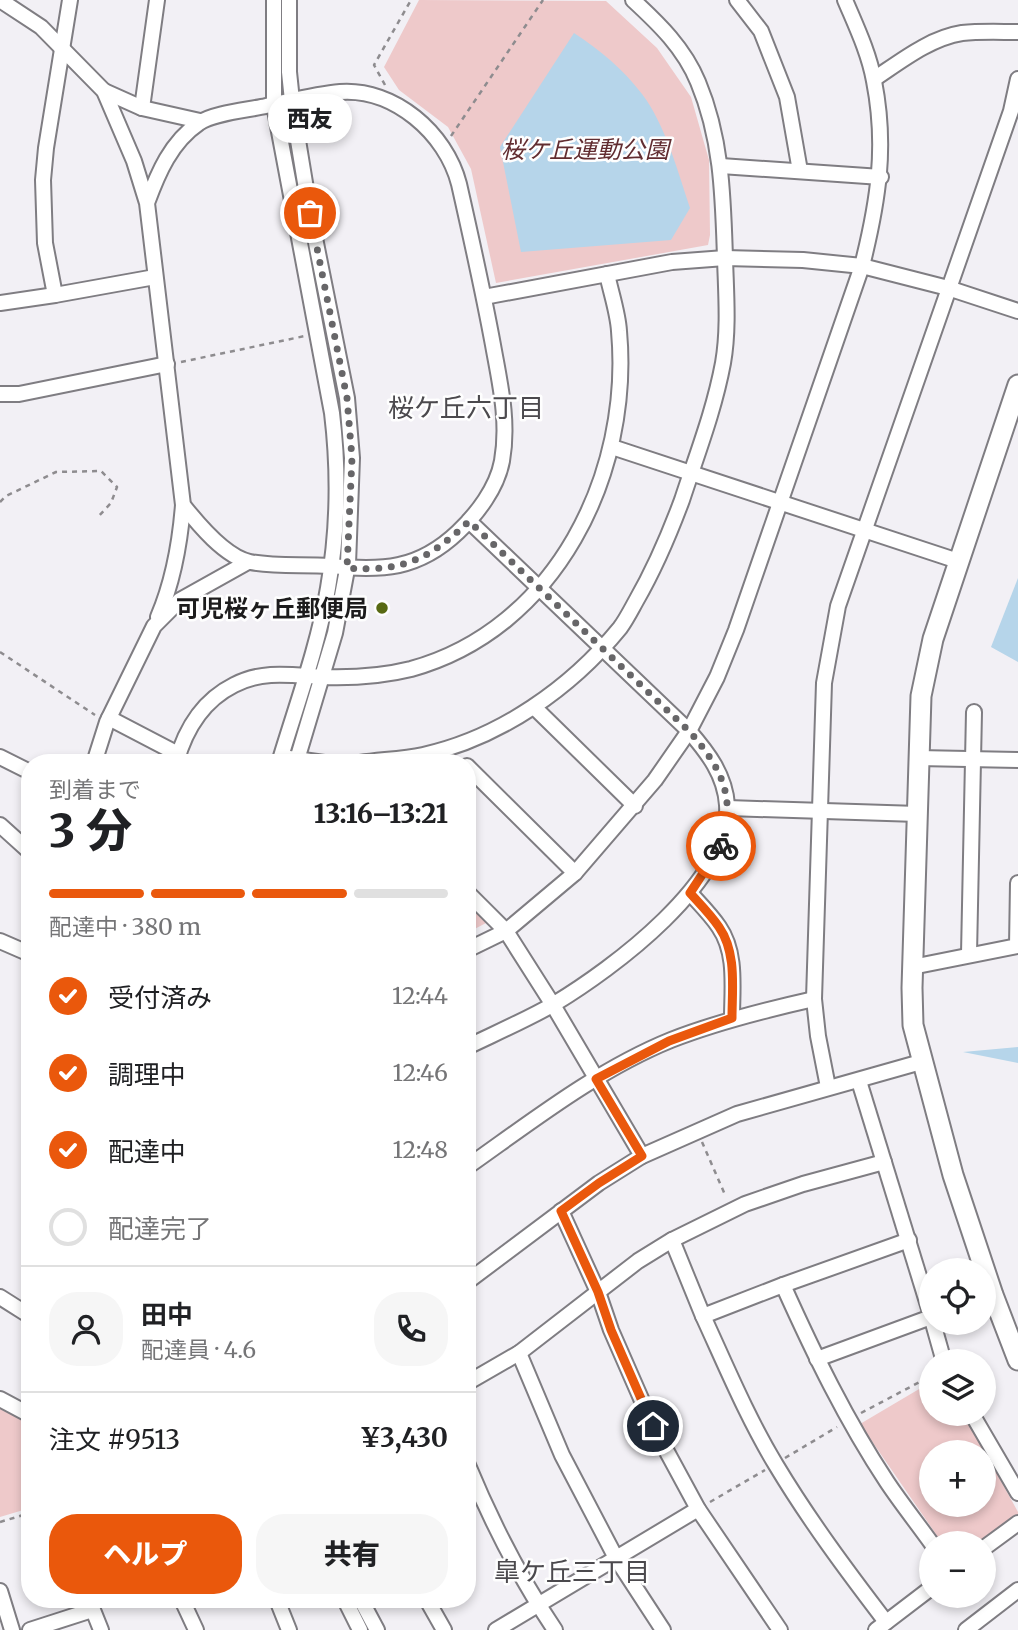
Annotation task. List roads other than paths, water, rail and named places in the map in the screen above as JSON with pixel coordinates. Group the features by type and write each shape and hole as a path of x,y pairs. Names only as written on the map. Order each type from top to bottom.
{"street":[{"path":"0,0 41,27 104,91 134,161 147,203 183,505 181,531 168,594 108,720 97,754"},
{"path":"55,295 45,243 43,180 70,0"},
{"path":"142,108 158,0"},
{"path":"274,0 274,104 318,334 336,447 336,505 326,600 282,754"},
{"path":"289,0 289,72 292,101 310,213 347,398 352,458 347,568 335,633 298,754"},
{"path":"427,754 482,735 534,707 603,648 622,625 655,568 710,419 723,360 727,322 721,166 710,113 697,79 682,51 664,29 633,0"},
{"path":"737,0 761,31 787,97 800,171"},
{"path":"476,946 506,931 575,873 635,806 689,731 724,660 862,266 875,214 881,177 880,131 874,79 845,0"},
{"path":"874,79 916,51 940,40 962,33 1018,32"},
{"path":"828,1087 814,999 824,683 829,647 838,606 1011,111 1018,79"},
{"path":"104,91 142,108 200,121 342,92 368,95 395,103 423,125 444,148 454,165 484,297 506,425 502,464 490,490 469,521 447,543 429,555 401,565 382,568 248,562 204,531 183,505"},
{"path":"147,203 159,169 182,138 200,121"},
{"path":"721,166 881,177"},
{"path":"484,297 672,262 725,258 803,260 862,266 948,288 1018,311"},
{"path":"178,754 183,738 193,720 212,700 233,685 274,673 322,677 368,676 412,669 471,645 507,621 541,587 562,559 587,515 612,447 620,396 619,330 607,274"},
{"path":"0,303 155,277"},
{"path":"0,394 19,394 167,364"},
{"path":"1018,385 933,639 920,696 912,967 913,1025 921,1062 953,1175 1018,1360"},
{"path":"612,447 958,561"},
{"path":"469,521 689,731 710,755 725,788 728,808 719,851 690,893 648,934 608,967 553,1004 476,1042"},
{"path":"155,625 180,600 248,562"},
{"path":"534,707 635,806"},
{"path":"969,954 974,712"},
{"path":"108,720 168,754"},
{"path":"448,747 455,754"},
{"path":"0,757 21,768"},
{"path":"918,758 974,757 1018,760"},
{"path":"476,774 575,873"},
{"path":"728,808 918,814"},
{"path":"0,825 21,844"},
{"path":"912,967 1017,946 1018,883"},
{"path":"690,893 719,925 725,936 732,965 732,1018"},
{"path":"476,901 506,931 553,1004 642,1156"},
{"path":"0,941 21,950"},
{"path":"476,1161 596,1079 669,1041 732,1018 814,999"},
{"path":"476,1275 599,1183 642,1156 737,1114 921,1062"},
{"path":"859,1081 919,1275"},
{"path":"476,1378 519,1353 638,1261 672,1240 731,1210 803,1184 884,1162"},
{"path":"561,1211 598,1292 611,1330 653,1426 698,1509 780,1630"},
{"path":"672,1240 738,1394 775,1464 881,1626 919,1597"},
{"path":"703,1316 909,1240"},
{"path":"783,1286 849,1419 888,1484 922,1531"},
{"path":"0,1297 21,1310"},
{"path":"817,1359 919,1321"},
{"path":"519,1353 562,1455 616,1558 663,1630"},
{"path":"0,1399 21,1410"},
{"path":"979,1426 1018,1493"},
{"path":"476,1482 506,1547 555,1630"},
{"path":"496,1630 698,1509"},
{"path":"996,1539 1018,1522"},
{"path":"966,1630 1018,1590"},
{"path":"0,1591 12,1630"},
{"path":"30,1630 84,1608"},
{"path":"92,1608 101,1630"},
{"path":"186,1608 196,1630"},
{"path":"280,1608 289,1630"},
{"path":"349,1608 360,1630"},
{"path":"365,1608 377,1630"},
{"path":"432,1608 444,1630"}],"water":[{"path":"574,33 602,53 627,76 658,119 690,208 671,240 521,252 500,147"},
{"path":"1018,578 1018,662 991,647"},
{"path":"1018,1047 1018,1063 963,1052"}],"place":[{"name":"西友","path":"310,213"},
{"name":"可児桜ヶ丘郵便局","path":"382,608"}],"district":[{"name":"桜ケ丘六丁目","path":"466,407"},
{"name":"皐ケ丘三丁目","path":"572,1571"}],"park label":[{"name":"桜ケ丘運動公園","path":"585,149"}]}
